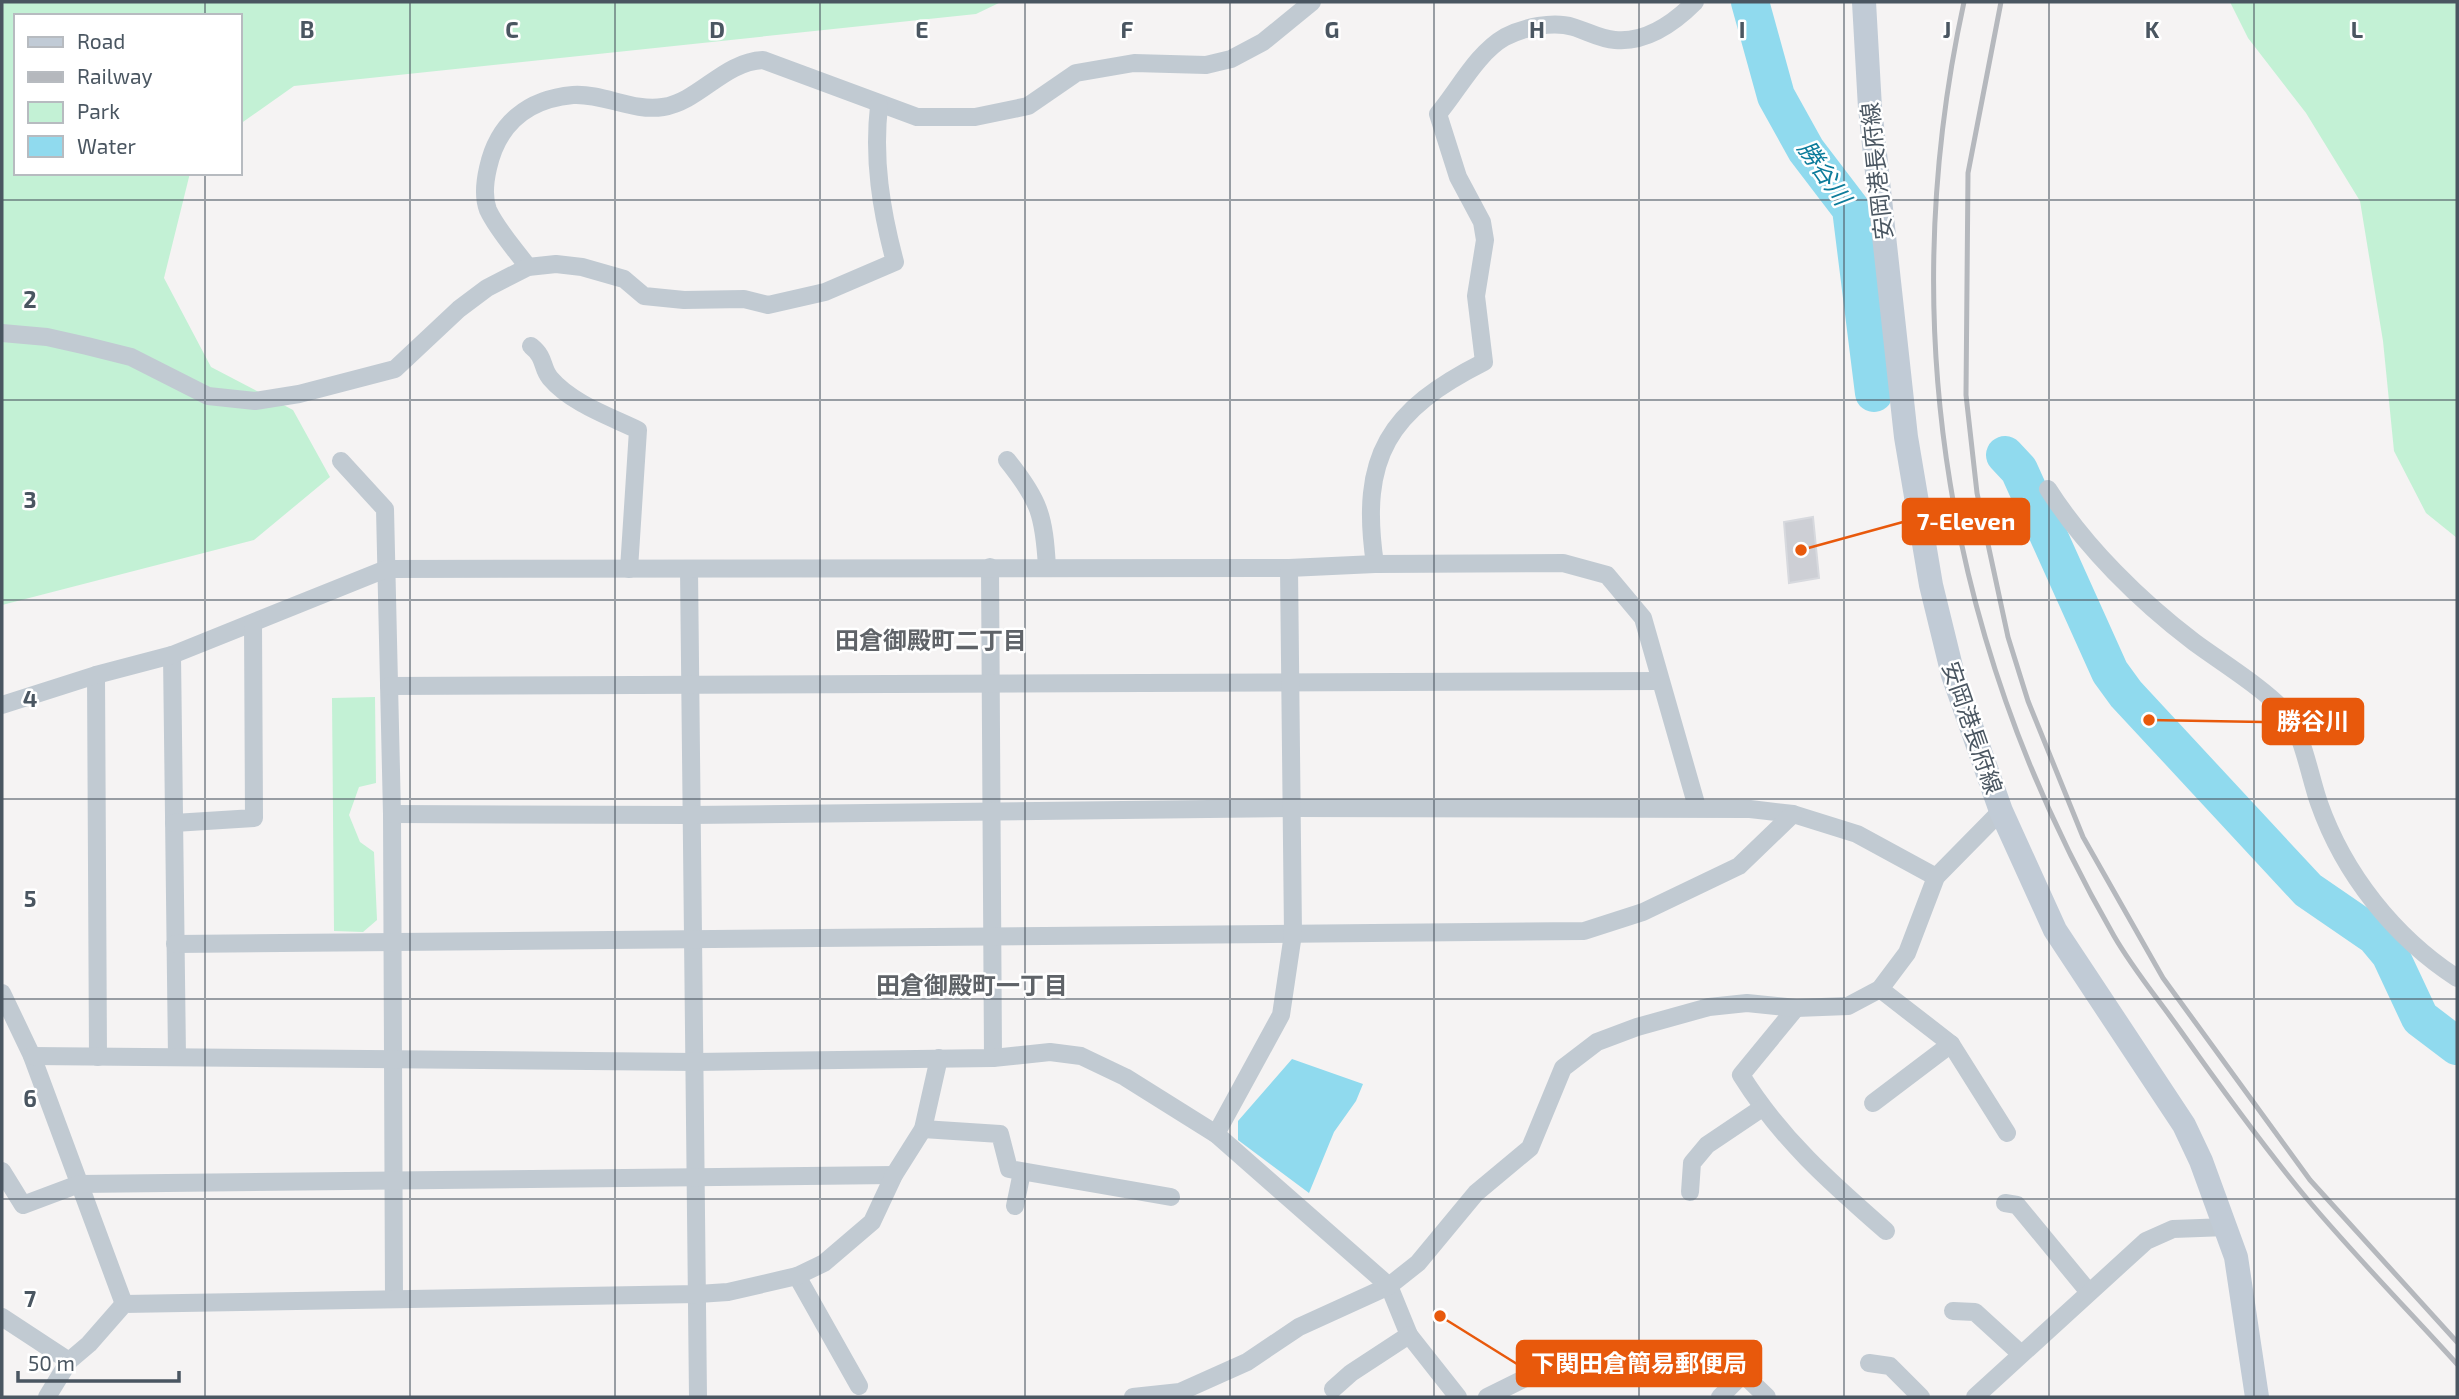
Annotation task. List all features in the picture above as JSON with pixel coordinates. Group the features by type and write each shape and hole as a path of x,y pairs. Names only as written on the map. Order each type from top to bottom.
{"main road":[{"name":"安岡港長府線","path":"1864,2 1870,108 1903,414 1931,585 1953,675 2001,811 2055,930 2185,1125 2227,1227 2236,1258 2257,1397"}],"street":[{"path":"528,267 488,209 485,180 492,151 504,129 519,113 544,99 577,95 665,107 729,69 749,61 763,60 879,106 917,117 975,117 1028,106 1076,73 1135,64 1206,65 1231,59 1263,42 1312,2"},
{"path":"1375,564 1371,536 1371,497 1384,443 1417,403 1446,380 1484,362 1476,296 1485,240 1482,222 1458,177 1438,114 1488,50 1520,30 1563,24 1602,38 1629,40 1674,22 1695,2"},
{"path":"2,333 47,337 87,345 131,357 208,396 255,401 299,394 395,369 459,309 487,288 528,267 556,264 582,267 624,279 644,296 684,300 744,299 768,305 825,292 895,262 880,201 876,134 879,106"},
{"path":"531,346 542,354 549,377 588,406 638,430 629,569"},
{"path":"1007,460 1030,489 1045,523 1047,567"},
{"path":"341,461 385,509 392,814 394,1299"},
{"path":"2048,489 2096,550 2150,604 2286,713 2332,835 2375,906 2407,938 2457,978"},
{"path":"2,705 96,674 172,655 386,569 1289,568 1375,564 1563,563 1607,575 1643,618 1697,807"},
{"path":"990,567 993,1058"},
{"path":"1216,1134 1281,1015 1293,934 1289,568"},
{"path":"689,569 698,1397"},
{"path":"174,823 254,818 253,623"},
{"path":"172,655 177,1057"},
{"path":"96,674 98,1057"},
{"path":"389,686 1659,681"},
{"path":"392,814 691,815 1290,808 1697,807 1793,814 1857,834 1936,877"},
{"path":"1133,1397 1180,1395 1247,1362 1299,1327 1389,1286 1418,1263 1476,1193 1530,1148 1563,1068 1597,1042 1637,1027 1709,1007 1747,1003 1796,1008 1847,1006 1880,989 1907,953 1936,877 2001,811"},
{"path":"176,944 1584,931 1643,912 1739,866 1793,814"},
{"path":"1880,989 1951,1044 2007,1133"},
{"path":"2,993 32,1056 124,1304"},
{"path":"1796,1008 1741,1075 1762,1108 1810,1164 1886,1231"},
{"path":"1874,1103 1951,1044"},
{"path":"32,1056 696,1062 993,1058 1050,1052 1081,1056 1125,1077 1216,1134 1389,1286 1409,1335 1458,1397"},
{"path":"47,1397 69,1361 89,1344 124,1304 698,1294 728,1292 797,1276 824,1263 872,1222 894,1175 923,1129 939,1058"},
{"path":"1690,1192 1692,1163 1707,1145 1762,1108"},
{"path":"923,1129 1000,1134 1009,1170 1171,1197"},
{"path":"2,1171 23,1205 79,1184 894,1175"},
{"path":"1015,1206 1022,1171"},
{"path":"2005,1203 2017,1205 2088,1291"},
{"path":"1982,1395 2088,1291 2155,1237 2173,1229 2227,1227"},
{"path":"797,1276 859,1386"},
{"path":"1953,1311 1975,1312 2021,1354"},
{"path":"2,1317 69,1361"},
{"path":"1333,1389 1351,1373 1409,1335"},
{"path":"1487,1397 1564,1359"},
{"path":"1869,1363 1890,1366 1921,1397"},
{"path":"1720,1397 1742,1374 1767,1397"}],"green space":[{"path":"2,2 1001,2 976,14 294,86 242,123 242,14 14,14 14,175 190,175 164,278 211,367 293,410 330,477 254,540 2,605"},
{"path":"2230,2 2457,2 2457,538 2426,513 2394,451 2383,341 2360,201 2306,113 2248,38"},
{"path":"375,697 376,783 359,787 349,815 360,842 374,852 377,920 363,932 334,931 332,698"}],"water":[{"path":"1292,1059 1363,1084 1356,1101 1334,1132 1309,1193 1238,1140 1238,1121"}],"building":[{"path":"1813,517 1819,578 1789,583 1784,522"}],"waterway":[{"name":"勝谷川","path":"1750,2 1776,96 1806,150 1851,209 1874,393"},
{"name":"勝谷川","path":"2005,455 2019,470 2110,672 2126,694 2308,890 2375,936 2390,954 2420,1018 2457,1046"}],"railway":[{"path":"1964,2 1943,124 1934,245 1936,365 1950,483 1975,600 2011,714 2057,827 2129,960 2291,1180 2457,1364"},
{"path":"2001,2 1968,173 1966,395 1977,493 2008,637 2028,701 2083,837 2163,978 2310,1180 2457,1342"}],"place":[{"name":"7-Eleven","path":"1801,550"},
{"name":"勝谷川","path":"2149,720"},
{"name":"下関田倉簡易郵便局","path":"1440,1316"}],"district":[{"name":"田倉御殿町二丁目","path":"931,641"},
{"name":"田倉御殿町一丁目","path":"972,986"}]}
